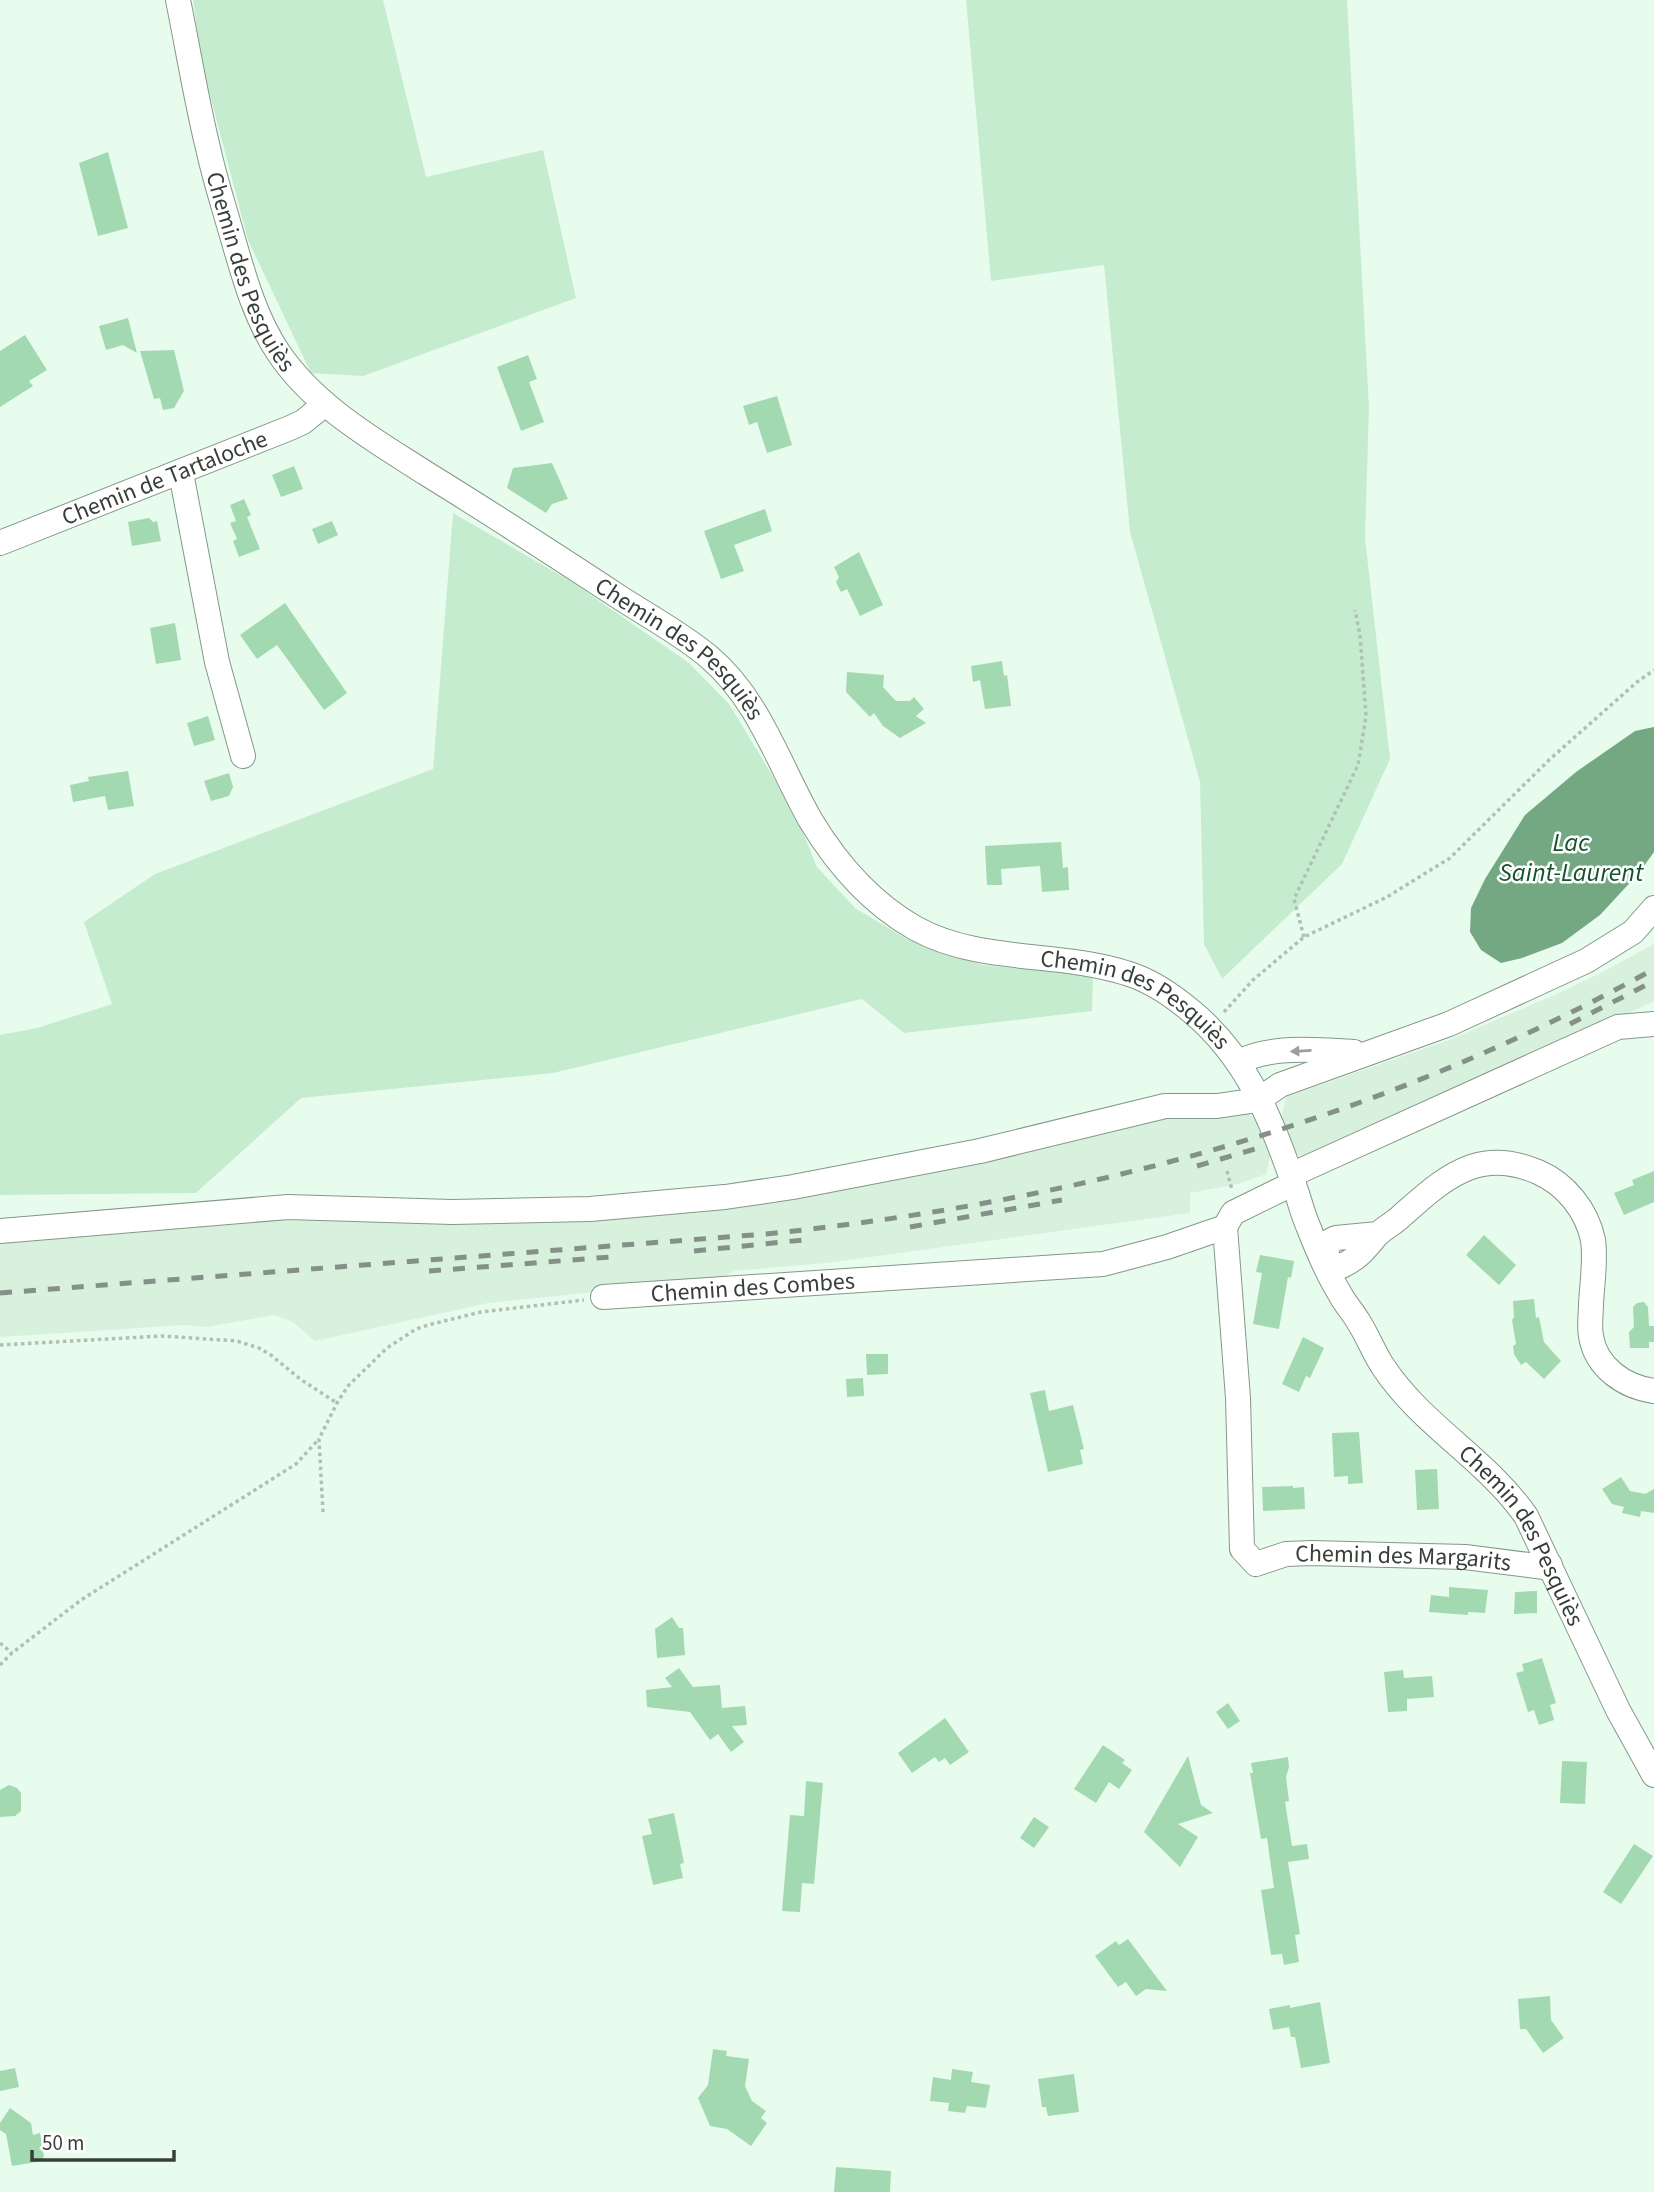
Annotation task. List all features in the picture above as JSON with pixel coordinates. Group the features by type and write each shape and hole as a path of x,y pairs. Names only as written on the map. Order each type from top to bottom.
{"street":[{"name":"Chemin des Pesquiès","path":"178,0 208,151 255,308 275,348 296,377 325,404 371,439 522,533 708,656 734,683 762,724 811,820 836,859 859,885 887,909 940,939 986,951 1096,966 1140,979 1153,984 1189,1009 1211,1029 1239,1062 1261,1098 1292,1179 1352,1293 1357,1318 1384,1368 1406,1395 1511,1493 1526,1516 1618,1710 1654,1775"},
{"name":"Chemin de Tartaloche","path":"0,543 181,473 303,422 325,404"},
{"path":"181,473 217,662 243,756"},
{"path":"0,1231 288,1207 452,1212 562,1210 725,1197 793,1187 980,1151 1165,1106 1217,1106 1261,1098 1280,1086 1449,1024 1586,961 1633,932 1654,908"},
{"name":"Chemin des Combes","path":"603,1297 1103,1264 1167,1247 1225,1227 1233,1213 1292,1179 1618,1027 1654,1024"},
{"path":"1239,1062 1248,1057 1278,1052 1317,1050 1365,1053"},
{"path":"1332,1256 1347,1237 1378,1234 1440,1184 1470,1167 1486,1163 1525,1167 1564,1188 1577,1203 1588,1223 1593,1242 1590,1335 1596,1352 1619,1379 1635,1388 1654,1391"},
{"name":"Chemin des Margarits","path":"1225,1227 1238,1398 1242,1549 1256,1564 1286,1554 1312,1553 1465,1557 1544,1567 1550,1564"}],"path":[{"path":"1304,937 1294,899 1358,765 1366,716 1360,635 1355,610"},
{"path":"1219,1017 1253,980 1304,937 1387,897 1450,858 1549,760 1654,670"},
{"path":"1227,1171 1230,1185"},
{"path":"0,1665 80,1600 296,1464 319,1439 348,1386 387,1348 416,1329 481,1312 603,1297"},
{"path":"0,1345 162,1336 237,1341 271,1355 300,1379 337,1403"},
{"path":"319,1439 323,1512"},
{"path":"0,1643 12,1653"}],"shaded area":[{"path":"193,0 383,0 426,177 543,150 576,298 363,376 311,373 248,240 201,61"},
{"path":"966,0 1347,0 1369,407 1365,538 1390,759 1342,864 1222,979 1204,944 1200,782 1130,532 1104,265 991,281"},
{"path":"453,513 572,582 689,663 729,704 795,813 817,867 855,908 907,939 982,965 1093,976 1092,1011 904,1033 862,999 553,1073 301,1098 196,1193 0,1195 0,1035 37,1028 112,1004 84,922 155,874 433,769"},
{"path":"1654,944 1654,1001 1304,1160 1290,1147 1281,1120 1286,1097 1449,1040 1550,997"},
{"path":"1244,1110 1262,1126 1271,1153 1266,1174 1238,1184 1190,1193 1190,1213 827,1263 734,1271 721,1279 488,1303 315,1341 293,1322 275,1315 206,1327 184,1325 0,1337 0,1235 262,1218 538,1218 1164,1114"}],"water":[{"name":"Lac Saint-Laurent","path":"1654,727 1654,852 1638,874 1600,915 1562,943 1501,963 1481,950 1470,932 1471,908 1485,879 1525,815 1576,772 1635,731"}],"building":[{"path":"108,152 128,228 98,236 79,163"},
{"path":"128,318 137,353 123,345 106,350 99,326"},
{"path":"25,335 47,370 29,381 33,386 0,407 0,351"},
{"path":"174,350 184,391 174,408 163,410 160,398 154,399 140,351"},
{"path":"528,355 537,379 529,382 544,422 521,431 497,367"},
{"path":"777,396 792,445 767,453 757,422 749,425 743,406"},
{"path":"552,463 568,499 552,504 546,513 507,488 513,468"},
{"path":"294,466 303,489 281,497 272,475"},
{"path":"244,499 251,515 247,517 260,549 239,557 233,541 237,539 230,523 236,521 230,505"},
{"path":"765,509 772,531 734,545 744,571 721,579 704,531"},
{"path":"149,518 153,522 157,521 161,541 132,546 128,522"},
{"path":"332,521 338,535 318,544 312,529"},
{"path":"859,552 883,605 860,616 847,589 841,592 836,582 839,577 834,567"},
{"path":"285,603 347,693 324,710 277,645 257,659 240,635"},
{"path":"175,623 181,660 156,664 150,628"},
{"path":"1002,661 1004,676 1007,675 1011,706 985,709 980,680 973,682 971,666"},
{"path":"847,672 884,675 883,687 896,701 910,701 914,697 924,709 916,716 926,723 900,738 883,726 874,713 870,717 846,692"},
{"path":"208,716 215,740 194,746 187,723"},
{"path":"128,771 134,806 108,810 105,796 73,802 70,785 89,781 88,777"},
{"path":"229,773 233,787 229,796 211,801 204,781"},
{"path":"1061,842 1063,868 1068,867 1069,890 1042,892 1040,866 1001,869 1002,885 987,885 985,846"},
{"path":"1654,1171 1654,1202 1624,1215 1614,1193 1634,1185 1632,1180"},
{"path":"1484,1235 1516,1265 1499,1285 1466,1255"},
{"path":"1260,1255 1294,1261 1291,1278 1288,1277 1279,1329 1253,1324 1262,1273 1256,1272"},
{"path":"1534,1299 1536,1318 1539,1317 1544,1342 1561,1361 1544,1379 1526,1362 1521,1365 1514,1354 1513,1346 1516,1344 1512,1320 1513,1301"},
{"path":"1644,1302 1648,1307 1649,1326 1654,1326 1654,1342 1649,1342 1649,1348 1630,1348 1629,1332 1634,1327 1633,1307"},
{"path":"1303,1337 1324,1348 1310,1378 1306,1376 1299,1392 1282,1384"},
{"path":"866,1354 888,1354 888,1374 867,1375"},
{"path":"863,1378 864,1396 847,1397 846,1379"},
{"path":"1045,1390 1049,1411 1073,1405 1084,1449 1080,1450 1083,1464 1048,1472 1030,1393"},
{"path":"1359,1432 1363,1483 1348,1484 1348,1476 1334,1477 1332,1433"},
{"path":"1437,1469 1439,1509 1417,1510 1415,1470"},
{"path":"1621,1477 1630,1491 1645,1494 1654,1489 1654,1513 1641,1511 1640,1517 1622,1513 1624,1507 1612,1504 1602,1489"},
{"path":"1262,1487 1304,1487 1305,1509 1263,1511"},
{"path":"1449,1587 1488,1590 1485,1613 1468,1612 1468,1615 1429,1612 1431,1595 1449,1597"},
{"path":"1537,1591 1537,1613 1514,1614 1515,1592"},
{"path":"672,1617 679,1628 683,1628 685,1655 657,1658 655,1629"},
{"path":"1542,1658 1556,1703 1550,1705 1554,1720 1539,1725 1534,1710 1528,1712 1516,1673 1524,1671 1522,1664"},
{"path":"679,1668 693,1687 720,1685 722,1708 745,1706 747,1725 732,1726 744,1742 731,1752 718,1734 710,1740 690,1712 647,1707 646,1690 672,1687 665,1678"},
{"path":"1403,1670 1404,1678 1432,1676 1434,1697 1407,1699 1407,1711 1388,1712 1384,1672"},
{"path":"1228,1703 1240,1721 1228,1729 1216,1712"},
{"path":"945,1718 969,1752 950,1765 945,1758 939,1762 935,1757 912,1773 898,1753"},
{"path":"1103,1745 1125,1760 1122,1763 1132,1770 1119,1789 1109,1782 1096,1803 1074,1789"},
{"path":"1188,1756 1201,1805 1213,1813 1178,1824 1198,1837 1180,1867 1144,1832"},
{"path":"1288,1757 1286,1777 1289,1801 1285,1802 1292,1846 1307,1844 1309,1859 1288,1862 1300,1934 1295,1935 1299,1962 1284,1965 1282,1954 1271,1955 1261,1890 1274,1888 1267,1838 1261,1839 1250,1773 1253,1773 1251,1763"},
{"path":"1562,1761 1587,1762 1585,1804 1560,1803"},
{"path":"806,1781 823,1783 814,1884 802,1883 800,1912 782,1911 790,1815 804,1816"},
{"path":"9,1785 21,1793 21,1811 15,1816 0,1817 0,1790"},
{"path":"674,1813 684,1863 680,1864 683,1878 653,1885 642,1836 652,1834 648,1819"},
{"path":"1034,1817 1049,1827 1034,1848 1020,1838"},
{"path":"1634,1844 1653,1856 1621,1904 1603,1892"},
{"path":"1128,1939 1167,1991 1146,1989 1136,1996 1126,1982 1118,1987 1095,1956 1116,1941 1119,1945"},
{"path":"1550,1996 1551,2020 1564,2038 1543,2053 1526,2029 1520,2029 1518,1999"},
{"path":"1320,2002 1330,2063 1301,2068 1295,2037 1291,2037 1289,2027 1273,2030 1269,2009"},
{"path":"713,2049 727,2051 726,2056 749,2059 745,2086 752,2101 766,2111 761,2118 767,2123 751,2146 727,2129 710,2126 698,2098 708,2085"},
{"path":"15,2068 19,2087 0,2091 0,2071"},
{"path":"952,2069 973,2072 971,2082 990,2085 986,2108 967,2106 965,2113 948,2111 949,2103 930,2101 933,2077 951,2080"},
{"path":"1074,2074 1079,2112 1048,2116 1046,2107 1042,2107 1038,2079"},
{"path":"10,2108 31,2123 33,2135 40,2133 44,2157 42,2161 12,2166 6,2134 0,2130 0,2123"},
{"path":"836,2167 891,2171 890,2192 834,2192"}],"railway":[{"path":"0,1293 766,1234 883,1220 998,1201 1224,1147 1334,1112 1442,1070 1549,1023 1654,969"},
{"path":"1570,1024 1654,981"},
{"path":"1197,1166 1255,1149"},
{"path":"910,1227 1062,1200"},
{"path":"694,1251 813,1239"},
{"path":"429,1271 611,1257"}]}
